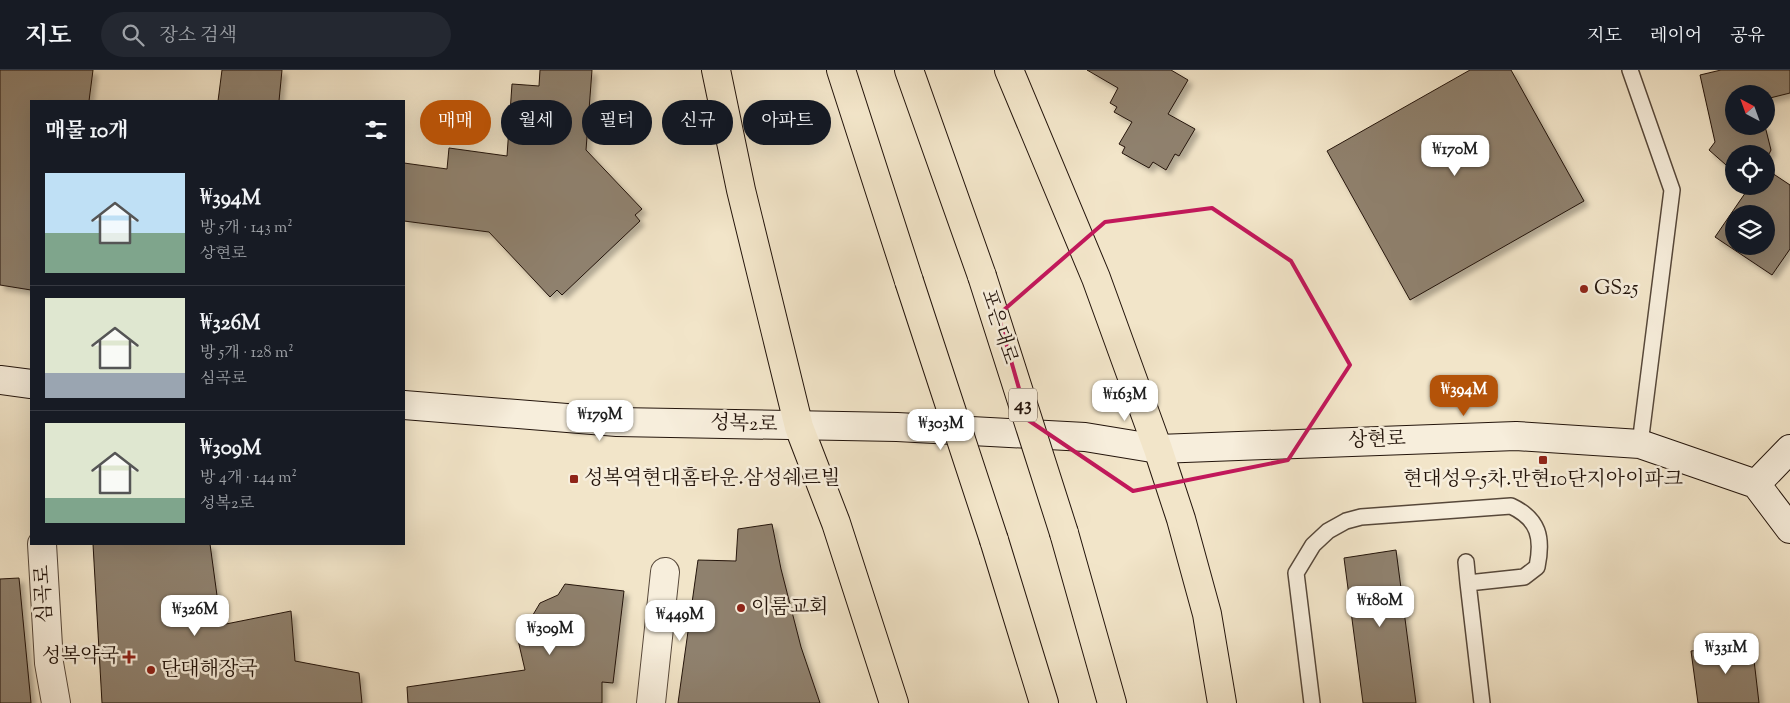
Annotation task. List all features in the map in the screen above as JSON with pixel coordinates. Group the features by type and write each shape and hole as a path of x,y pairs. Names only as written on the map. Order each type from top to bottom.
{"main road":[{"path":"716,70 741,190 799,427 836,523 894,703"},
{"path":"841,70 994,540 1044,703"},
{"name":"포은대로","path":"909,70 982,276 1064,533 1112,703"},
{"path":"1009,70 1096,278 1158,449 1181,519 1207,614 1222,703"}],"street":[{"path":"0,380 30,384"},
{"name":"성복2로","path":"405,406 617,422 897,428 1085,437"},
{"name":"상현로","path":"1085,437 1158,449 1516,436 1640,444 1756,484"},
{"path":"1790,449 1756,484 1790,529"},
{"name":"심곡로","path":"42,545 49,662 56,703"},
{"path":"651,703 665,572"}],"lane":[{"path":"1630,70 1672,190 1640,444"},
{"path":"1312,703 1296,573 1312,545 1328,532 1346,521 1378,515 1511,506 1524,512 1534,522 1538,535 1540,552 1537,567 1524,577 1468,583"},
{"path":"1466,562 1482,703"}],"highlighted area":[{"path":"1212,208 1291,261 1350,365 1288,460 1133,491 1028,420 998,315 1105,222"}],"building":[{"path":"0,70 93,70 89,100 30,100 30,290 0,285"},
{"path":"222,70 282,70 279,100 218,100"},
{"path":"540,70 592,70 590,100 582,100 582,145 586,145 586,150 642,209 635,215 640,221 562,295 557,290 550,297 489,232 405,221 405,163 447,169 449,148 507,156 508,145 572,145 572,100 511,100 512,84 539,86"},
{"path":"1087,70 1171,70 1188,80 1168,114 1195,129 1179,156 1175,154 1166,170 1153,162 1149,168 1122,153 1125,147 1119,144 1132,122 1114,112 1117,107 1110,103 1118,88"},
{"path":"1470,70 1511,70 1584,201 1410,300 1327,151"},
{"path":"1721,70 1790,70 1790,93 1775,97 1775,85 1725,85 1725,135 1767,135 1770,145 1725,145 1725,164 1709,150 1715,142 1700,75"},
{"path":"1775,175 1790,185 1790,249 1772,275 1742,255 1775,255 1775,205 1737,205 1744,195 1775,195"},
{"path":"1725,222 1725,244 1715,237"},
{"name":"이룸교회","path":"772,524 781,569 801,647 820,703 678,703 698,560 736,561 738,529"},
{"path":"93,545 210,545 221,625 291,611 295,661 359,673 362,703 102,703"},
{"path":"1396,550 1416,703 1363,703 1344,558"},
{"path":"19,578 31,703 0,703 0,579"},
{"path":"565,584 624,591 613,683 602,682 602,703 408,703 407,687 525,670 518,640 540,603 558,595"},
{"path":"1752,643 1759,703 1698,703 1691,651"}],"place":[{"name":"GS25","path":"1584,289"},
{"name":"현대성우5차.만현10단지아이파크","path":"1543,460"},
{"name":"성복역현대홈타운.삼성쉐르빌","path":"574,479"},
{"name":"이룸교회","path":"741,608"},
{"name":"성복약국","path":"129,657"},
{"name":"단대해장국","path":"151,670"}]}
